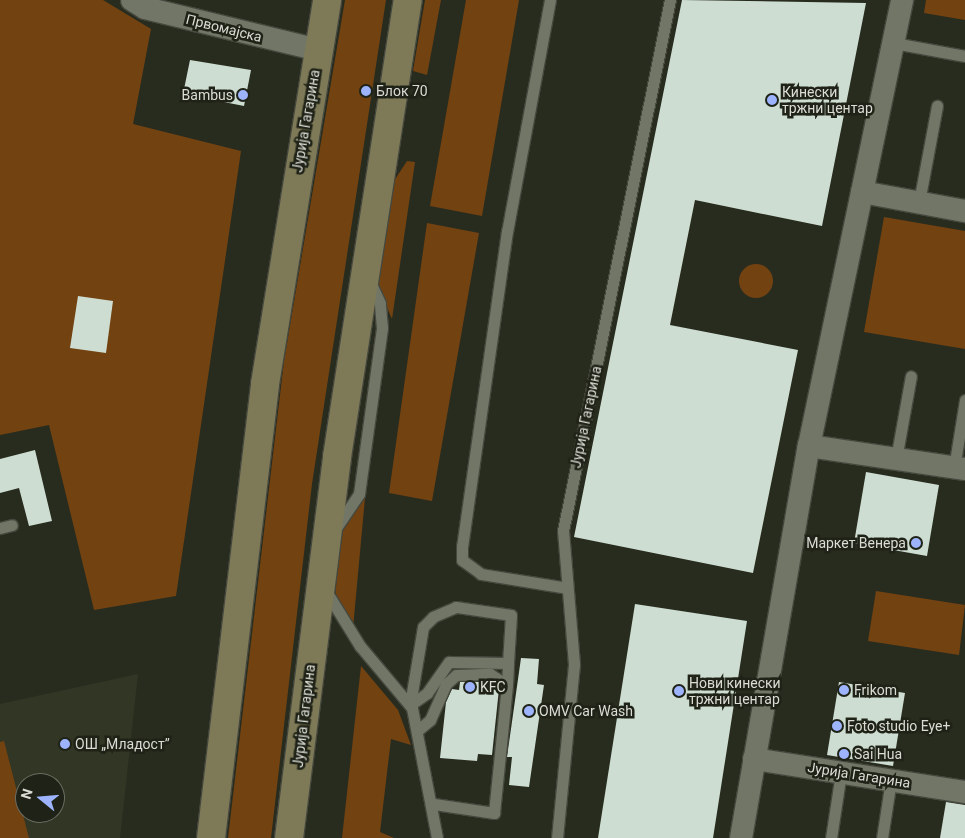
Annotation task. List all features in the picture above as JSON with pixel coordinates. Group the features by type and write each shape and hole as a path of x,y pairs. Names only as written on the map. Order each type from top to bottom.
{"main road":[{"name":"Јурија Гагарина","path":"211,838 266,384 327,0"},
{"name":"Јурија Гагарина","path":"289,838 320,578 364,269 408,0"}],"street":[{"name":"Првомајска","path":"132,0 145,8 318,50"},
{"path":"741,838 809,446 902,0"},
{"path":"862,192 965,211"},
{"path":"809,446 960,468"},
{"name":"Јурија Гагарина","path":"754,759 965,792"}],"lane":[{"path":"550,0 506,232 462,546 462,560 481,574 567,588"},
{"name":"Јурија Гагарина","path":"557,838 573,687 563,531 670,0"},
{"path":"894,43 965,56"},
{"path":"919,202 937,106"},
{"path":"896,459 911,376"},
{"path":"960,468 965,400"},
{"path":"0,528 12,524"},
{"path":"320,578 360,646 410,704 418,730 434,804 437,838"},
{"path":"410,704 418,639 423,627 446,609 467,607 512,615 494,813 434,804"},
{"path":"410,704 427,693 454,660 508,663"},
{"path":"418,730 430,720 446,684 456,675 490,674 507,685"},
{"path":"831,838 841,773"},
{"path":"882,838 891,780"}],"shaded area":[{"path":"0,0 103,0 151,29 133,124 241,151 176,596 94,610 49,425 0,435"},
{"path":"345,0 386,0 312,484 271,838 228,838 284,361"},
{"path":"425,0 441,0 427,75 413,71"},
{"path":"466,0 519,0 482,216 430,206"},
{"path":"926,0 965,0 965,20 924,13"},
{"path":"407,161 415,162 392,319 375,280 390,187"},
{"path":"884,217 965,231 965,349 864,332"},
{"path":"427,223 479,233 432,501 389,493"},
{"path":"756,264 768,269 773,281 768,293 756,298 744,293 739,281 744,269"},
{"path":"365,498 353,628 335,598 341,529"},
{"path":"876,591 965,605 959,655 868,641"},
{"path":"361,666 398,710 411,745 391,739 380,832 394,838 342,838"},
{"name":"ОШ „Младост”","path":"138,674 120,838 0,838 0,704"},
{"path":"4,741 15,784 15,823 25,823 29,838 0,838 0,742"}],"building":[{"path":"682,0 866,3 822,226 695,200 670,325 798,350 753,573 574,537"},
{"path":"190,60 251,70 244,106 183,94"},
{"path":"78,296 113,301 106,353 70,348"},
{"path":"35,450 52,521 29,526 19,488 0,493 0,459"},
{"path":"866,472 939,485 927,556 854,543"},
{"name":"Нови кинески тржни центар","path":"635,604 747,621 713,838 598,838"},
{"name":"OMV Car Wash","path":"521,658 539,659 537,684 544,685 529,787 509,785 512,757 507,757"},
{"path":"460,682 489,682 499,689 492,755 478,754 477,761 440,758 446,702 452,689 459,690"},
{"path":"839,682 905,693 893,766 827,755"},
{"path":"946,802 965,805 965,838 940,838"}],"place":[{"name":"Блок 70","path":"366,91"},
{"name":"Bambus","path":"243,95"},
{"name":"Кинески тржни центар","path":"772,100"},
{"name":"Маркет Венера","path":"916,543"},
{"name":"KFC","path":"470,687"},
{"name":"Frikom","path":"844,690"},
{"name":"Нови кинески тржни центар","path":"679,691"},
{"name":"OMV Car Wash","path":"529,711"},
{"name":"Foto studio Eye+","path":"837,726"},
{"name":"ОШ „Младост”","path":"65,744"},
{"name":"Sai Hua","path":"844,754"}]}
